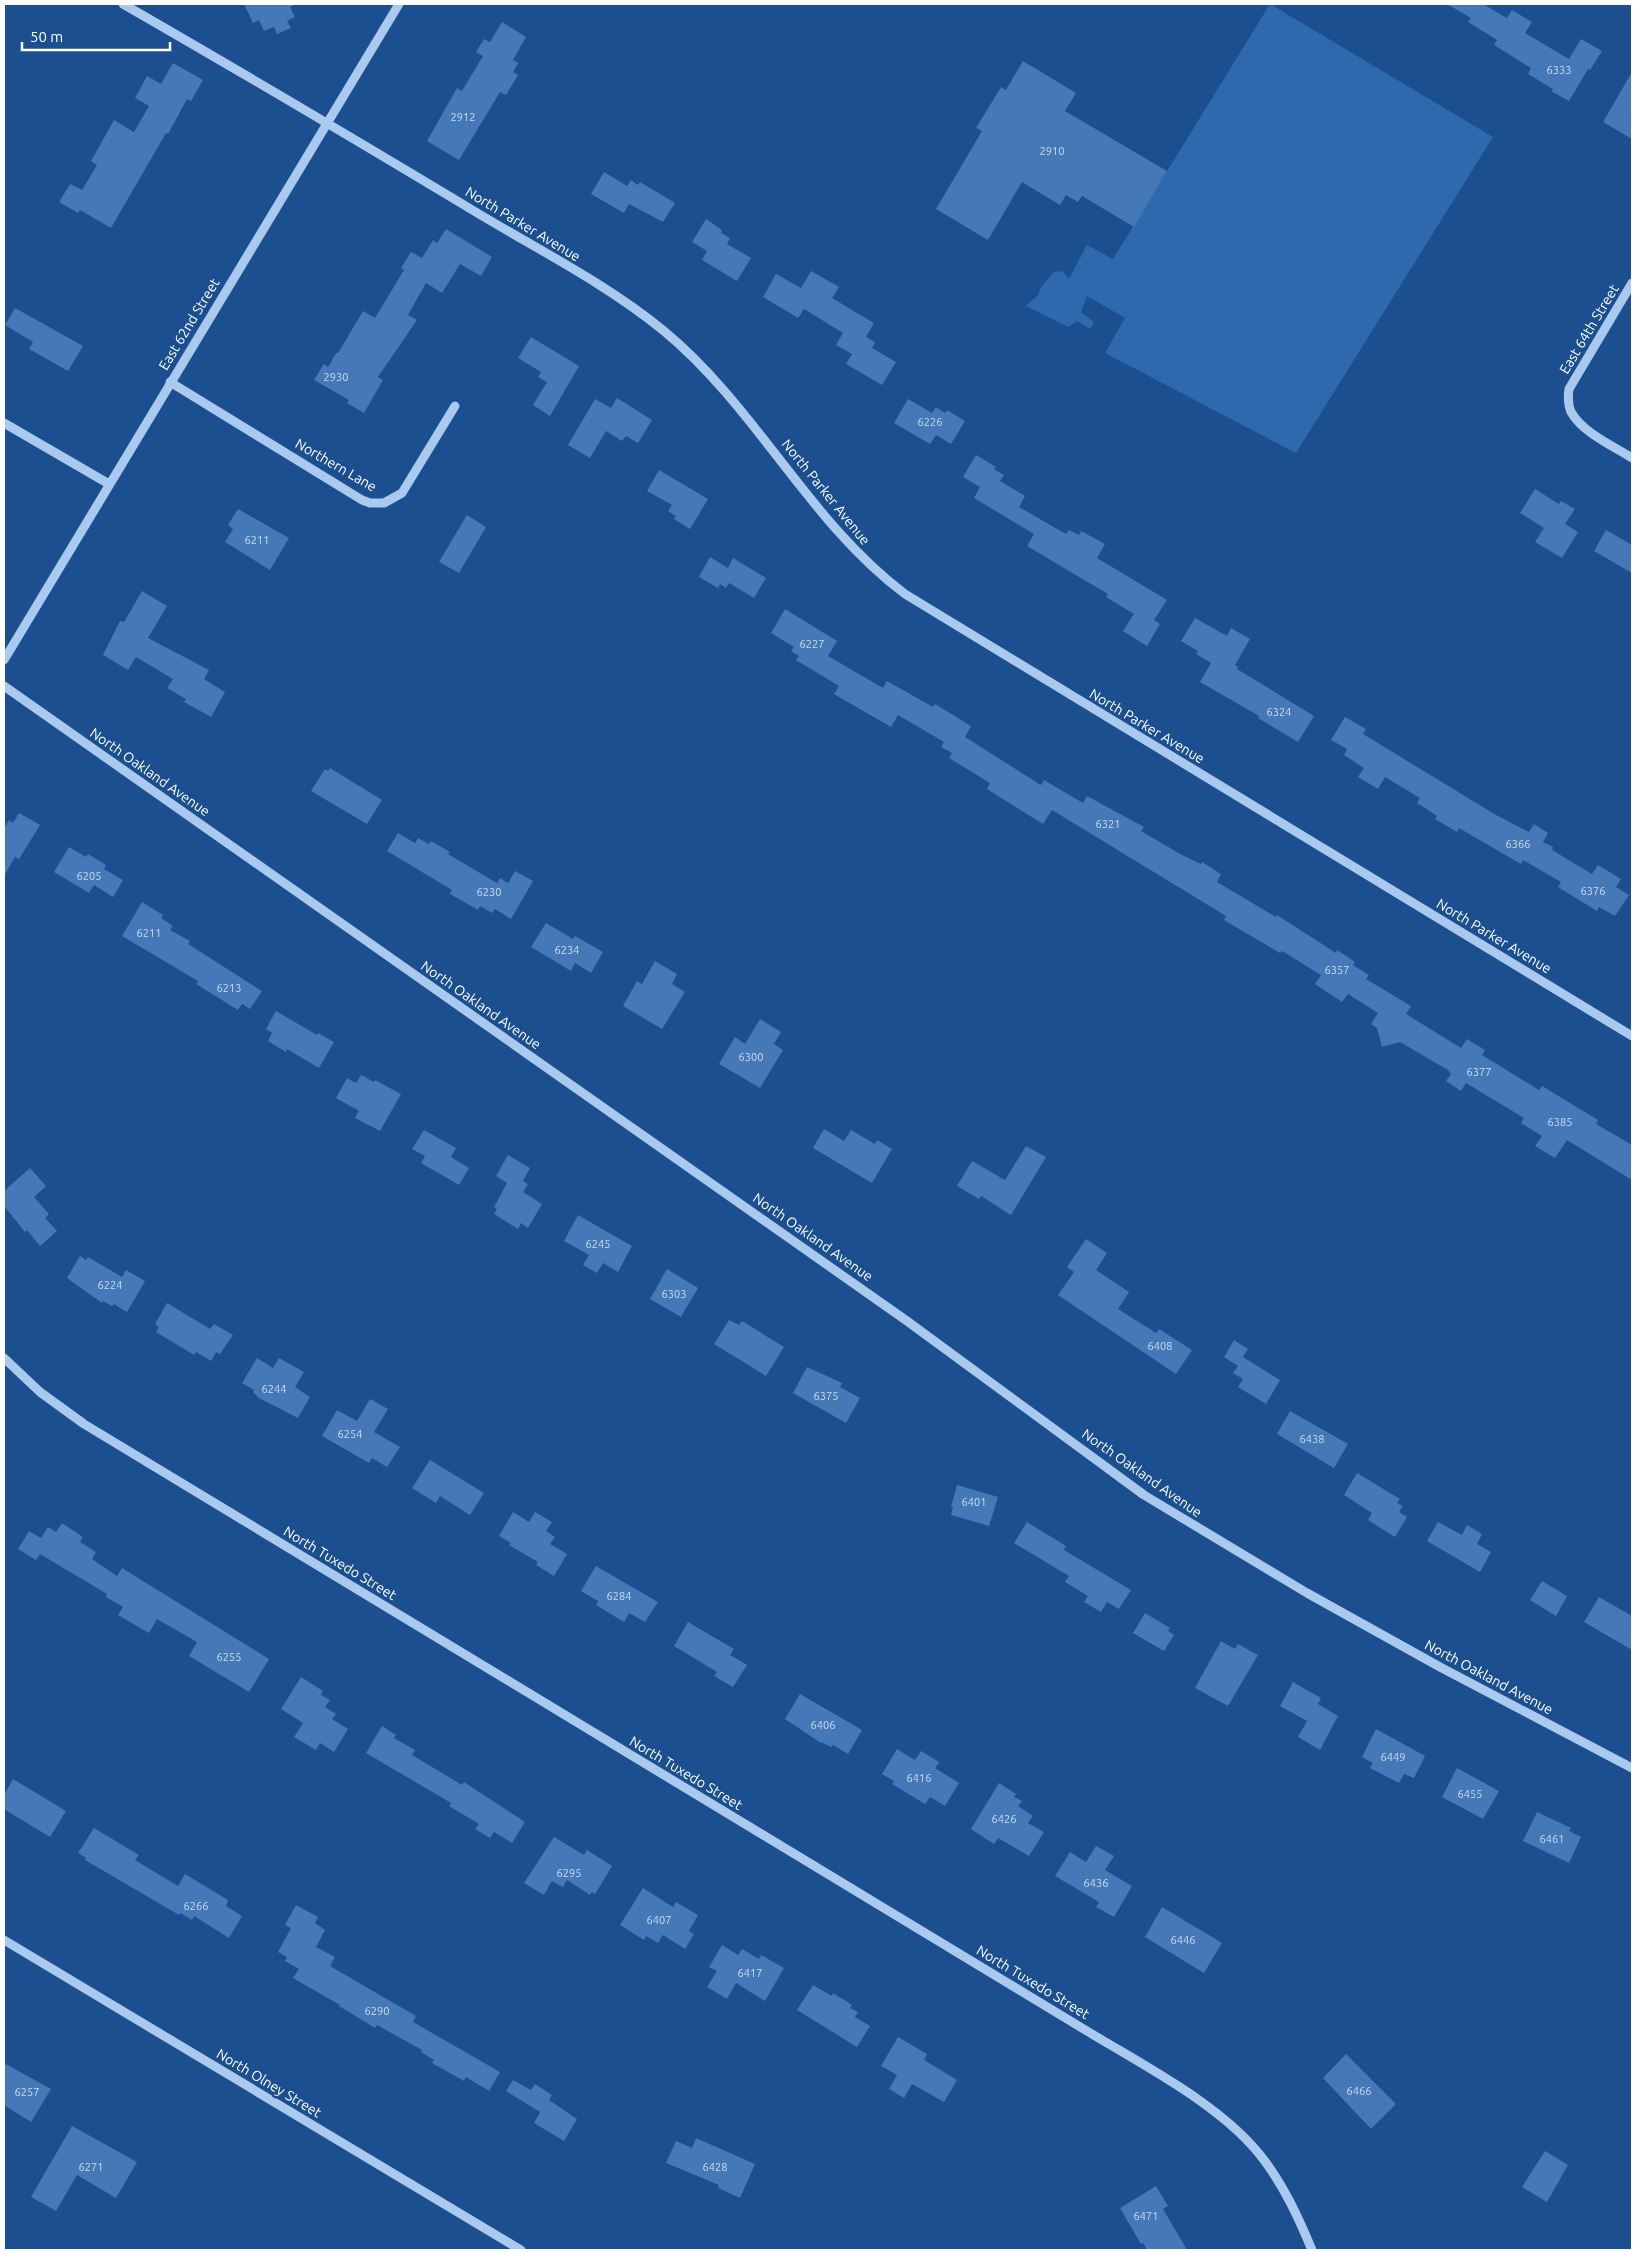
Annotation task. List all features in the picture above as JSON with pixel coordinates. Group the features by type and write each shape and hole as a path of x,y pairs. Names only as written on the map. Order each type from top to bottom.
{"street":[{"name":"North Parker Avenue","path":"124,4 326,122 604,289 664,331 699,362 742,409 844,539 878,572 906,594 1632,1036"},
{"name":"East 62nd Street","path":"4,660 326,122 399,4"},
{"name":"East 64th Street","path":"1632,283 1569,389 1570,411 1582,426 1632,458"},
{"name":"Northern Lane","path":"170,382 362,500 384,504 402,493 455,406"},
{"path":"4,423 109,484"},
{"name":"North Oakland Avenue","path":"4,686 907,1321 1144,1495 1315,1598 1440,1667 1632,1768"},
{"name":"North Tuxedo Street","path":"4,1358 40,1392 84,1424 1204,2104 1233,2126 1265,2160 1289,2198 1312,2250"},
{"name":"North Olney Street","path":"4,1940 521,2250"}],"shaded area":[{"path":"1270,4 1493,137 1296,453 1105,353 1125,318 1087,296 1081,312 1094,322 1090,329 1077,321 1068,327 1026,306 1038,295 1041,287 1054,272 1062,271 1069,279 1087,245 1113,259"}],"building":[{"path":"244,4 296,4 290,7 295,17 287,21 291,28 277,34 274,27 264,31 259,20 253,23"},
{"path":"1447,4 1483,4 1507,18 1512,10 1532,22 1525,33 1569,59 1581,39 1602,51 1590,70 1588,69 1569,101 1551,91 1553,89 1528,74 1531,68 1494,45 1497,40 1468,22 1471,18"},
{"path":"502,22 526,37 513,60 518,63 513,72 518,75 506,95 500,92 459,160 427,141 457,88 462,91 483,56 476,52 484,39 490,42"},
{"path":"1023,61 1076,93 1065,111 1167,171 1134,227 1082,196 1078,202 1066,195 1060,205 1022,182 988,240 936,209 982,131 976,128 1001,87 1006,90"},
{"path":"173,63 203,80 191,101 187,99 111,228 80,210 78,213 59,202 70,184 82,190 97,165 91,161 114,120 134,132 149,106 135,98 147,76 161,84"},
{"path":"1632,72 1632,139 1603,122"},
{"path":"604,172 627,186 631,180 638,185 640,182 675,203 663,222 629,204 624,213 591,194"},
{"path":"706,219 722,230 721,233 730,238 727,244 751,258 737,281 702,260 707,251 692,242"},
{"path":"446,229 492,257 481,276 460,264 442,293 426,283 408,315 417,320 378,377 383,380 364,413 347,403 349,400 314,380 324,364 328,367 336,353 338,353 363,311 375,318 404,270 401,268 411,252 422,258 433,240 437,243"},
{"path":"811,271 839,287 832,298 874,323 866,337 875,342 872,348 896,362 882,385 846,364 852,354 836,345 843,333 804,309 798,318 763,297 776,274 801,288"},
{"path":"15,308 83,346 68,371 29,349 33,342 5,325"},
{"path":"531,337 579,366 550,416 533,405 547,382 538,377 541,372 518,358"},
{"path":"617,398 652,420 638,443 626,436 622,441 606,431 590,458 568,445 595,399 611,408"},
{"path":"908,399 932,413 936,407 945,413 947,410 965,421 951,444 936,435 930,444 894,423"},
{"path":"976,455 996,467 994,469 1004,475 1000,481 1025,496 1019,507 1066,534 1069,530 1079,535 1081,531 1105,544 1097,558 1167,600 1154,620 1160,624 1147,646 1123,631 1134,614 1106,597 1108,594 1027,546 1034,534 974,498 980,487 963,477"},
{"path":"659,470 708,499 690,529 674,519 676,516 668,511 672,505 647,491"},
{"path":"1535,489 1559,504 1561,501 1575,509 1565,524 1578,532 1562,558 1535,542 1544,528 1520,513"},
{"path":"238,509 289,538 270,570 225,542 233,529 228,525"},
{"path":"467,515 486,527 459,573 439,562"},
{"path":"1606,530 1632,545 1632,573 1594,551"},
{"path":"710,557 728,568 733,558 766,578 754,598 729,583 726,588 720,584 718,588 699,577"},
{"path":"142,591 167,606 148,638 209,670 204,679 225,692 211,717 184,702 186,699 167,688 173,679 136,657 128,670 103,655 120,621 124,622"},
{"path":"785,609 837,641 828,656 883,688 887,681 933,707 935,704 971,726 965,737 1041,785 1044,780 1083,803 1087,796 1144,827 1141,831 1182,855 1201,864 1202,862 1221,874 1217,882 1276,917 1277,915 1336,953 1337,950 1355,962 1353,965 1369,975 1366,979 1411,1006 1406,1014 1461,1048 1467,1039 1485,1050 1482,1055 1539,1090 1542,1086 1598,1120 1596,1124 1632,1145 1632,1180 1567,1140 1555,1158 1535,1146 1542,1136 1521,1123 1524,1118 1466,1083 1461,1091 1446,1081 1451,1074 1448,1070 1400,1042 1382,1047 1377,1028 1371,1024 1378,1013 1348,994 1342,1002 1315,984 1321,975 1282,951 1280,953 1224,920 1226,916 1052,810 1043,824 987,789 990,783 949,758 952,753 941,747 944,742 898,715 891,727 834,694 839,686 796,660 799,656 791,651 794,647 771,633"},
{"path":"1195,618 1227,636 1231,628 1250,639 1235,665 1238,667 1237,669 1314,716 1298,742 1258,718 1259,716 1200,682 1211,663 1196,654 1198,651 1181,641"},
{"path":"1345,717 1366,729 1363,734 1496,815 1529,832 1534,824 1548,833 1543,842 1553,847 1552,850 1592,874 1598,865 1621,879 1616,887 1629,895 1615,916 1599,907 1597,911 1558,887 1561,882 1523,860 1521,864 1459,828 1457,832 1435,819 1437,816 1417,803 1420,798 1385,777 1378,789 1358,777 1364,768 1344,755 1347,749 1331,740"},
{"path":"330,768 382,800 367,824 311,791 325,769 328,771"},
{"path":"19,813 40,825 19,859 15,857 4,876 4,828 9,820 13,823"},
{"path":"398,833 415,843 418,838 429,844 431,841 450,852 448,854 497,883 500,878 508,883 515,871 533,881 511,919 495,909 492,913 480,906 478,910 450,894 452,890 387,851"},
{"path":"69,847 86,857 88,854 106,865 104,869 123,880 113,897 94,885 89,893 54,872"},
{"path":"142,902 163,915 161,918 173,926 170,930 190,941 188,944 262,991 250,1009 242,1004 238,1010 196,984 198,981 122,936"},
{"path":"546,923 573,939 575,936 603,952 591,973 575,963 571,971 531,947"},
{"path":"655,961 677,974 672,984 685,992 662,1029 623,1006 637,981 642,984"},
{"path":"276,1011 317,1035 318,1033 334,1042 319,1068 287,1049 286,1052 268,1041 272,1033 266,1029"},
{"path":"760,1019 781,1032 774,1044 783,1050 760,1088 719,1064 735,1037 745,1044"},
{"path":"361,1075 401,1094 380,1131 355,1118 359,1111 336,1098 347,1078 356,1083"},
{"path":"824,1129 844,1141 851,1130 875,1144 877,1140 892,1149 872,1183 813,1148"},
{"path":"424,1130 456,1148 451,1157 469,1168 459,1185 421,1163 425,1156 412,1149"},
{"path":"1026,1146 1046,1157 1011,1215 981,1196 979,1199 957,1186 972,1161 1005,1180"},
{"path":"508,1155 530,1168 523,1181 528,1184 523,1192 542,1204 528,1228 521,1223 518,1229 494,1214 497,1209 494,1207 507,1183 496,1176"},
{"path":"30,1168 46,1186 34,1197 49,1214 45,1218 57,1231 40,1246 27,1230 25,1232 4,1206 4,1191"},
{"path":"578,1215 632,1246 618,1272 603,1263 597,1273 583,1265 589,1255 564,1241"},
{"path":"1086,1239 1107,1253 1096,1270 1129,1292 1118,1309 1156,1333 1159,1329 1192,1350 1176,1374 1058,1295 1074,1272 1067,1267"},
{"path":"80,1256 86,1260 88,1257 122,1277 126,1270 145,1281 127,1312 114,1304 112,1306 103,1301 102,1303 67,1278"},
{"path":"667,1269 698,1288 681,1317 650,1299"},
{"path":"167,1303 210,1329 214,1324 233,1335 220,1354 216,1352 211,1361 196,1352 194,1355 156,1332 159,1327 155,1324"},
{"path":"729,1320 739,1325 742,1321 784,1347 766,1376 714,1344"},
{"path":"1234,1340 1248,1349 1243,1357 1280,1380 1266,1404 1238,1387 1243,1379 1233,1373 1238,1366 1224,1357"},
{"path":"257,1358 273,1368 279,1358 304,1372 295,1387 310,1397 298,1418 259,1398 253,1392 254,1390 242,1383"},
{"path":"807,1367 842,1383 840,1387 860,1398 846,1423 793,1393"},
{"path":"370,1399 388,1409 374,1432 400,1447 387,1467 372,1458 369,1463 322,1436 337,1410 357,1421"},
{"path":"1290,1411 1348,1444 1334,1468 1277,1434"},
{"path":"430,1460 484,1493 470,1515 440,1496 436,1503 412,1488"},
{"path":"1357,1473 1400,1499 1397,1503 1403,1506 1399,1512 1407,1517 1395,1537 1368,1520 1372,1513 1344,1495"},
{"path":"957,1485 998,1497 989,1526 951,1515 953,1507 951,1507"},
{"path":"513,1512 529,1522 535,1512 552,1522 546,1531 555,1537 550,1544 567,1554 554,1576 536,1565 538,1562 509,1545 511,1543 499,1536"},
{"path":"1027,1522 1066,1546 1064,1550 1131,1590 1119,1609 1107,1602 1101,1612 1084,1602 1088,1596 1065,1582 1069,1576 1014,1543"},
{"path":"1438,1522 1462,1535 1467,1525 1482,1534 1477,1544 1491,1552 1480,1572 1427,1541"},
{"path":"62,1523 83,1537 80,1542 96,1552 92,1559 117,1576 122,1568 269,1659 249,1692 189,1656 197,1642 157,1619 149,1633 118,1615 123,1607 106,1597 107,1594 40,1554 36,1560 18,1549 29,1531 41,1538 48,1527 56,1532"},
{"path":"596,1566 658,1602 645,1622 629,1613 624,1622 596,1605 598,1601 581,1591"},
{"path":"1542,1581 1567,1596 1556,1616 1530,1600"},
{"path":"1599,1597 1632,1616 1632,1650 1584,1622"},
{"path":"1145,1613 1170,1628 1168,1631 1174,1635 1164,1651 1133,1633"},
{"path":"688,1622 734,1649 730,1655 747,1665 733,1687 714,1676 717,1672 674,1646"},
{"path":"1221,1641 1235,1649 1238,1644 1258,1655 1228,1706 1195,1688"},
{"path":"301,1677 323,1691 321,1695 330,1700 325,1707 336,1714 332,1719 348,1729 334,1752 320,1743 316,1750 294,1737 303,1723 281,1709"},
{"path":"1293,1682 1321,1698 1318,1704 1338,1716 1320,1750 1298,1737 1307,1721 1280,1706"},
{"path":"800,1694 862,1730 848,1754 833,1745 831,1747 821,1743 785,1719"},
{"path":"382,1726 396,1735 394,1738 415,1750 412,1755 462,1785 464,1782 525,1822 512,1843 494,1832 490,1838 475,1829 479,1824 449,1806 451,1803 366,1753"},
{"path":"1376,1729 1425,1756 1414,1778 1404,1774 1399,1783 1370,1768 1373,1763 1362,1757"},
{"path":"897,1749 915,1760 921,1751 939,1762 935,1768 959,1783 945,1806 930,1797 925,1804 892,1784 894,1781 882,1774"},
{"path":"1457,1768 1499,1791 1483,1819 1442,1797"},
{"path":"13,1779 66,1811 50,1837 4,1809 4,1795"},
{"path":"999,1783 1016,1794 1014,1797 1022,1801 1018,1806 1033,1816 1028,1823 1044,1832 1029,1856 998,1838 994,1844 971,1829"},
{"path":"1537,1812 1571,1828 1569,1831 1581,1837 1569,1863 1523,1841"},
{"path":"94,1828 139,1855 135,1860 178,1886 185,1874 228,1900 226,1906 242,1916 229,1938 194,1916 192,1920 180,1913 179,1915 85,1860 86,1858 78,1853"},
{"path":"554,1837 584,1855 587,1850 612,1866 595,1894 592,1892 590,1895 567,1880 563,1887 552,1881 544,1895 524,1883"},
{"path":"1096,1846 1114,1856 1105,1870 1132,1886 1114,1917 1096,1907 1099,1902 1055,1876 1070,1852 1086,1862"},
{"path":"643,1888 673,1907 676,1902 698,1915 689,1931 694,1934 685,1949 663,1935 658,1943 646,1936 644,1940 620,1925"},
{"path":"296,1905 318,1917 315,1923 325,1930 316,1947 335,1957 330,1966 416,2016 413,2022 500,2072 489,2091 466,2077 464,2081 432,2063 434,2060 421,2052 422,2050 377,2025 375,2028 293,1978 299,1969 285,1961 287,1957 278,1952 291,1928 285,1925"},
{"path":"1162,1907 1222,1943 1204,1973 1145,1937"},
{"path":"722,1945 738,1955 742,1949 759,1959 761,1955 784,1968 765,2001 736,1983 727,1999 707,1987 717,1971 709,1967"},
{"path":"813,1985 832,1996 833,1993 852,2005 850,2008 858,2012 855,2017 870,2026 857,2047 797,2010"},
{"path":"898,2037 927,2054 924,2060 957,2080 944,2102 912,2084 904,2098 889,2089 897,2075 881,2066"},
{"path":"1346,2054 1396,2104 1371,2129 1323,2078"},
{"path":"4,2063 51,2089 31,2122 4,2105"},
{"path":"513,2080 531,2090 535,2084 552,2095 549,2100 577,2119 564,2141 534,2123 540,2112 506,2091"},
{"path":"72,2126 137,2162 116,2198 77,2175 56,2211 31,2197"},
{"path":"696,2138 755,2164 740,2198 718,2188 719,2185 666,2163 676,2141 692,2148"},
{"path":"1545,2151 1568,2165 1547,2202 1522,2187"},
{"path":"1156,2186 1168,2206 1163,2209 1187,2250 1147,2250 1143,2243 1141,2244 1120,2208"}]}
